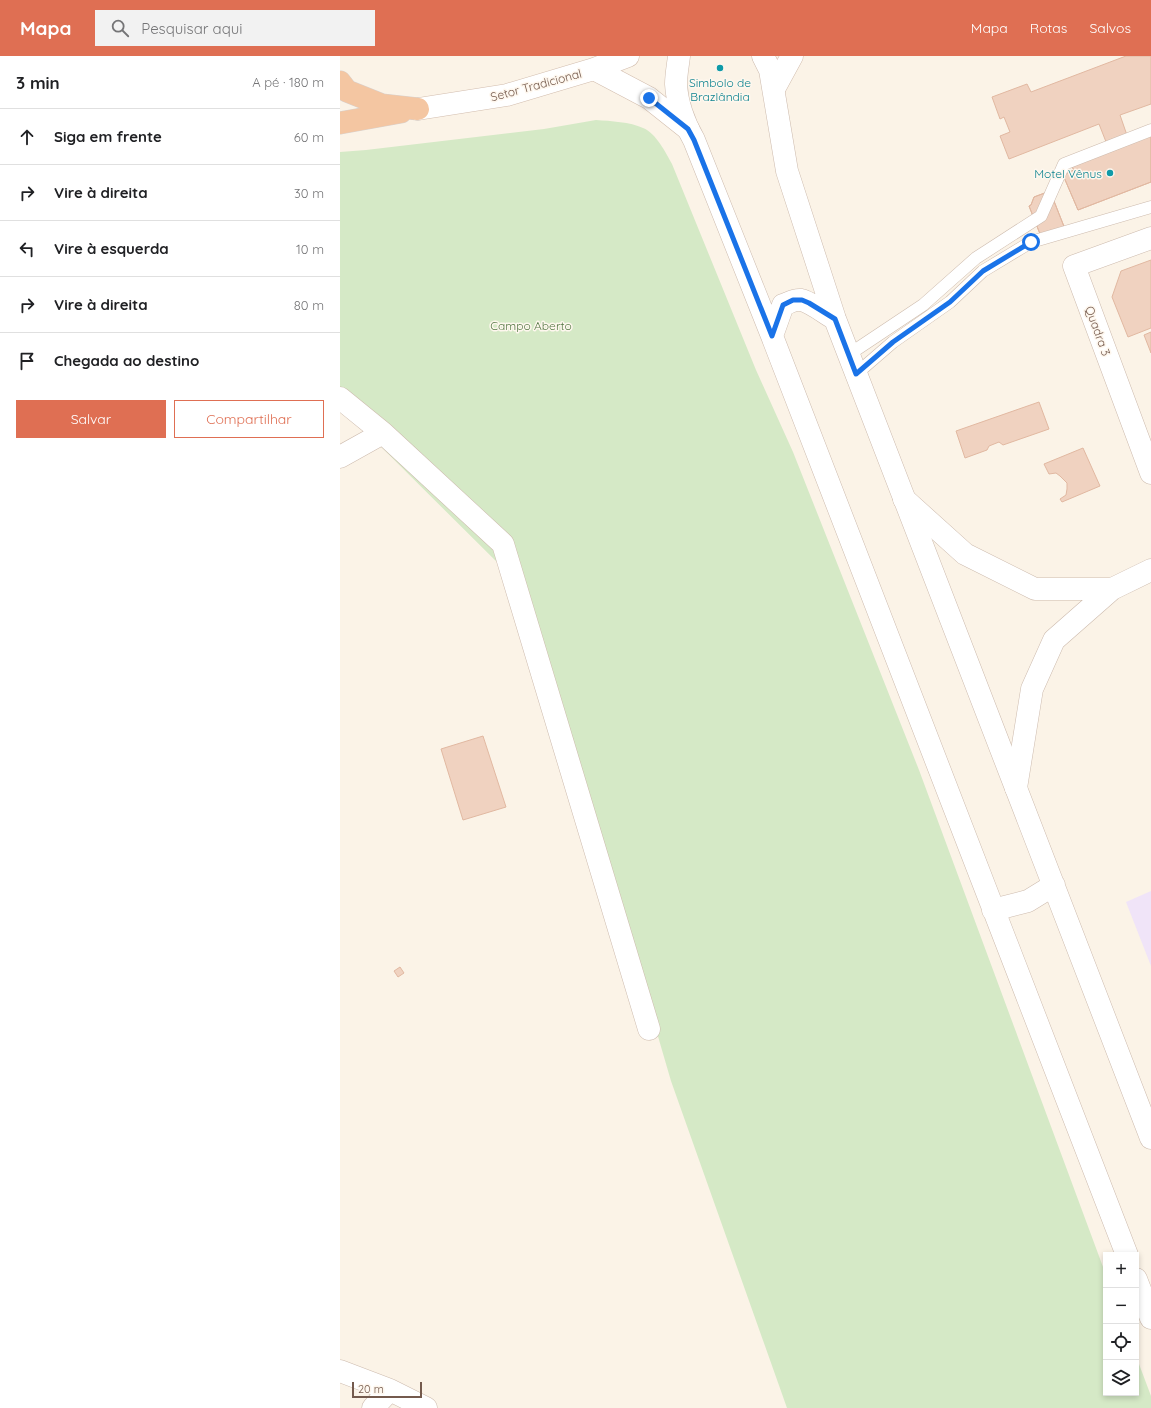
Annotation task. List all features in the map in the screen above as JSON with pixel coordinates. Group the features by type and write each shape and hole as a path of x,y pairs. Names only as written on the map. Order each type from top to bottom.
{"highway":[{"path":"340,82 347,91 382,105 418,109"},
{"path":"340,123 418,109"}],"street":[{"name":"Setor Tradicional","path":"418,109 507,95 594,69 628,56"},
{"path":"679,56 676,84 680,104 688,129 694,140 772,336 1126,1252"},
{"path":"763,56 770,70 787,171 835,319 1151,1138"},
{"path":"774,90 792,56"},
{"path":"594,69 649,98 688,129"},
{"name":"Quadra 3","path":"1151,238 1074,266 1151,473"},
{"path":"772,336 783,305 793,300 802,300 809,303 835,319"},
{"path":"340,398 382,433 503,544 649,1029"},
{"path":"340,458 382,433"},
{"path":"904,499 965,554 1035,589 1112,589"},
{"path":"1016,788 1032,689 1054,640 1112,589 1151,570"},
{"path":"993,910 1028,901 1054,885"},
{"path":"1139,1287 1151,1318"},
{"path":"340,1371 390,1390 426,1408"},
{"path":"373,1408 390,1390"}],"lane":[{"path":"852,364 923,305 976,258 1041,216 1064,164 1151,130"},
{"path":"852,364 893,342 950,302 983,271 1031,242 1151,207"}],"shaded area":[{"path":"1151,891 1151,966 1126,902"}],"green space":[{"name":"Campo Aberto","path":"596,120 614,121 638,126 652,134 667,154 672,164 756,370 793,452 919,770 1103,1267 1103,1396 1139,1396 1139,1364 1151,1396 1151,1408 787,1408 671,1081 529,594 340,406 340,152 544,129"}],"building":[{"path":"1126,56 1151,56 1151,104 1120,115 1130,144 1110,152 1099,124 1009,159 1000,136 1010,132 1004,117 1000,119 992,97 1027,84 1031,92"},
{"name":"Motel Vênus","path":"1151,132 1151,182 1078,210 1063,175 1074,170 1072,167"},
{"name":"Motel Vênus","path":"1151,132 1151,182 1078,210 1063,175 1074,170 1072,167"},
{"name":"Motel Vênus","path":"1050,191 1065,229 1042,239 1029,206 1031,205 1034,197"},
{"name":"Motel Vênus","path":"1050,191 1065,229 1042,239 1029,206 1031,205 1034,197"},
{"path":"1151,260 1151,328 1128,337 1112,297 1121,271"},
{"path":"1151,332 1151,353 1144,335"},
{"path":"1039,402 1049,429 1003,445 999,442 989,446 987,450 965,458 956,431"},
{"path":"1083,448 1100,486 1062,502 1060,499 1066,495 1067,483 1056,473 1049,474 1044,464"},
{"path":"483,736 506,807 463,820 441,749"},
{"path":"400,967 404,973 398,977 394,971"}],"place":[{"name":"Simbolo de Brazlândia","path":"720,68"},
{"name":"Motel Vênus","path":"1110,173"}],"route":[{"path":"649,98 688,129 694,140 772,336 783,305 793,300 802,300 809,303 835,319 856,374 893,342 950,302 983,271 1031,242"}]}
